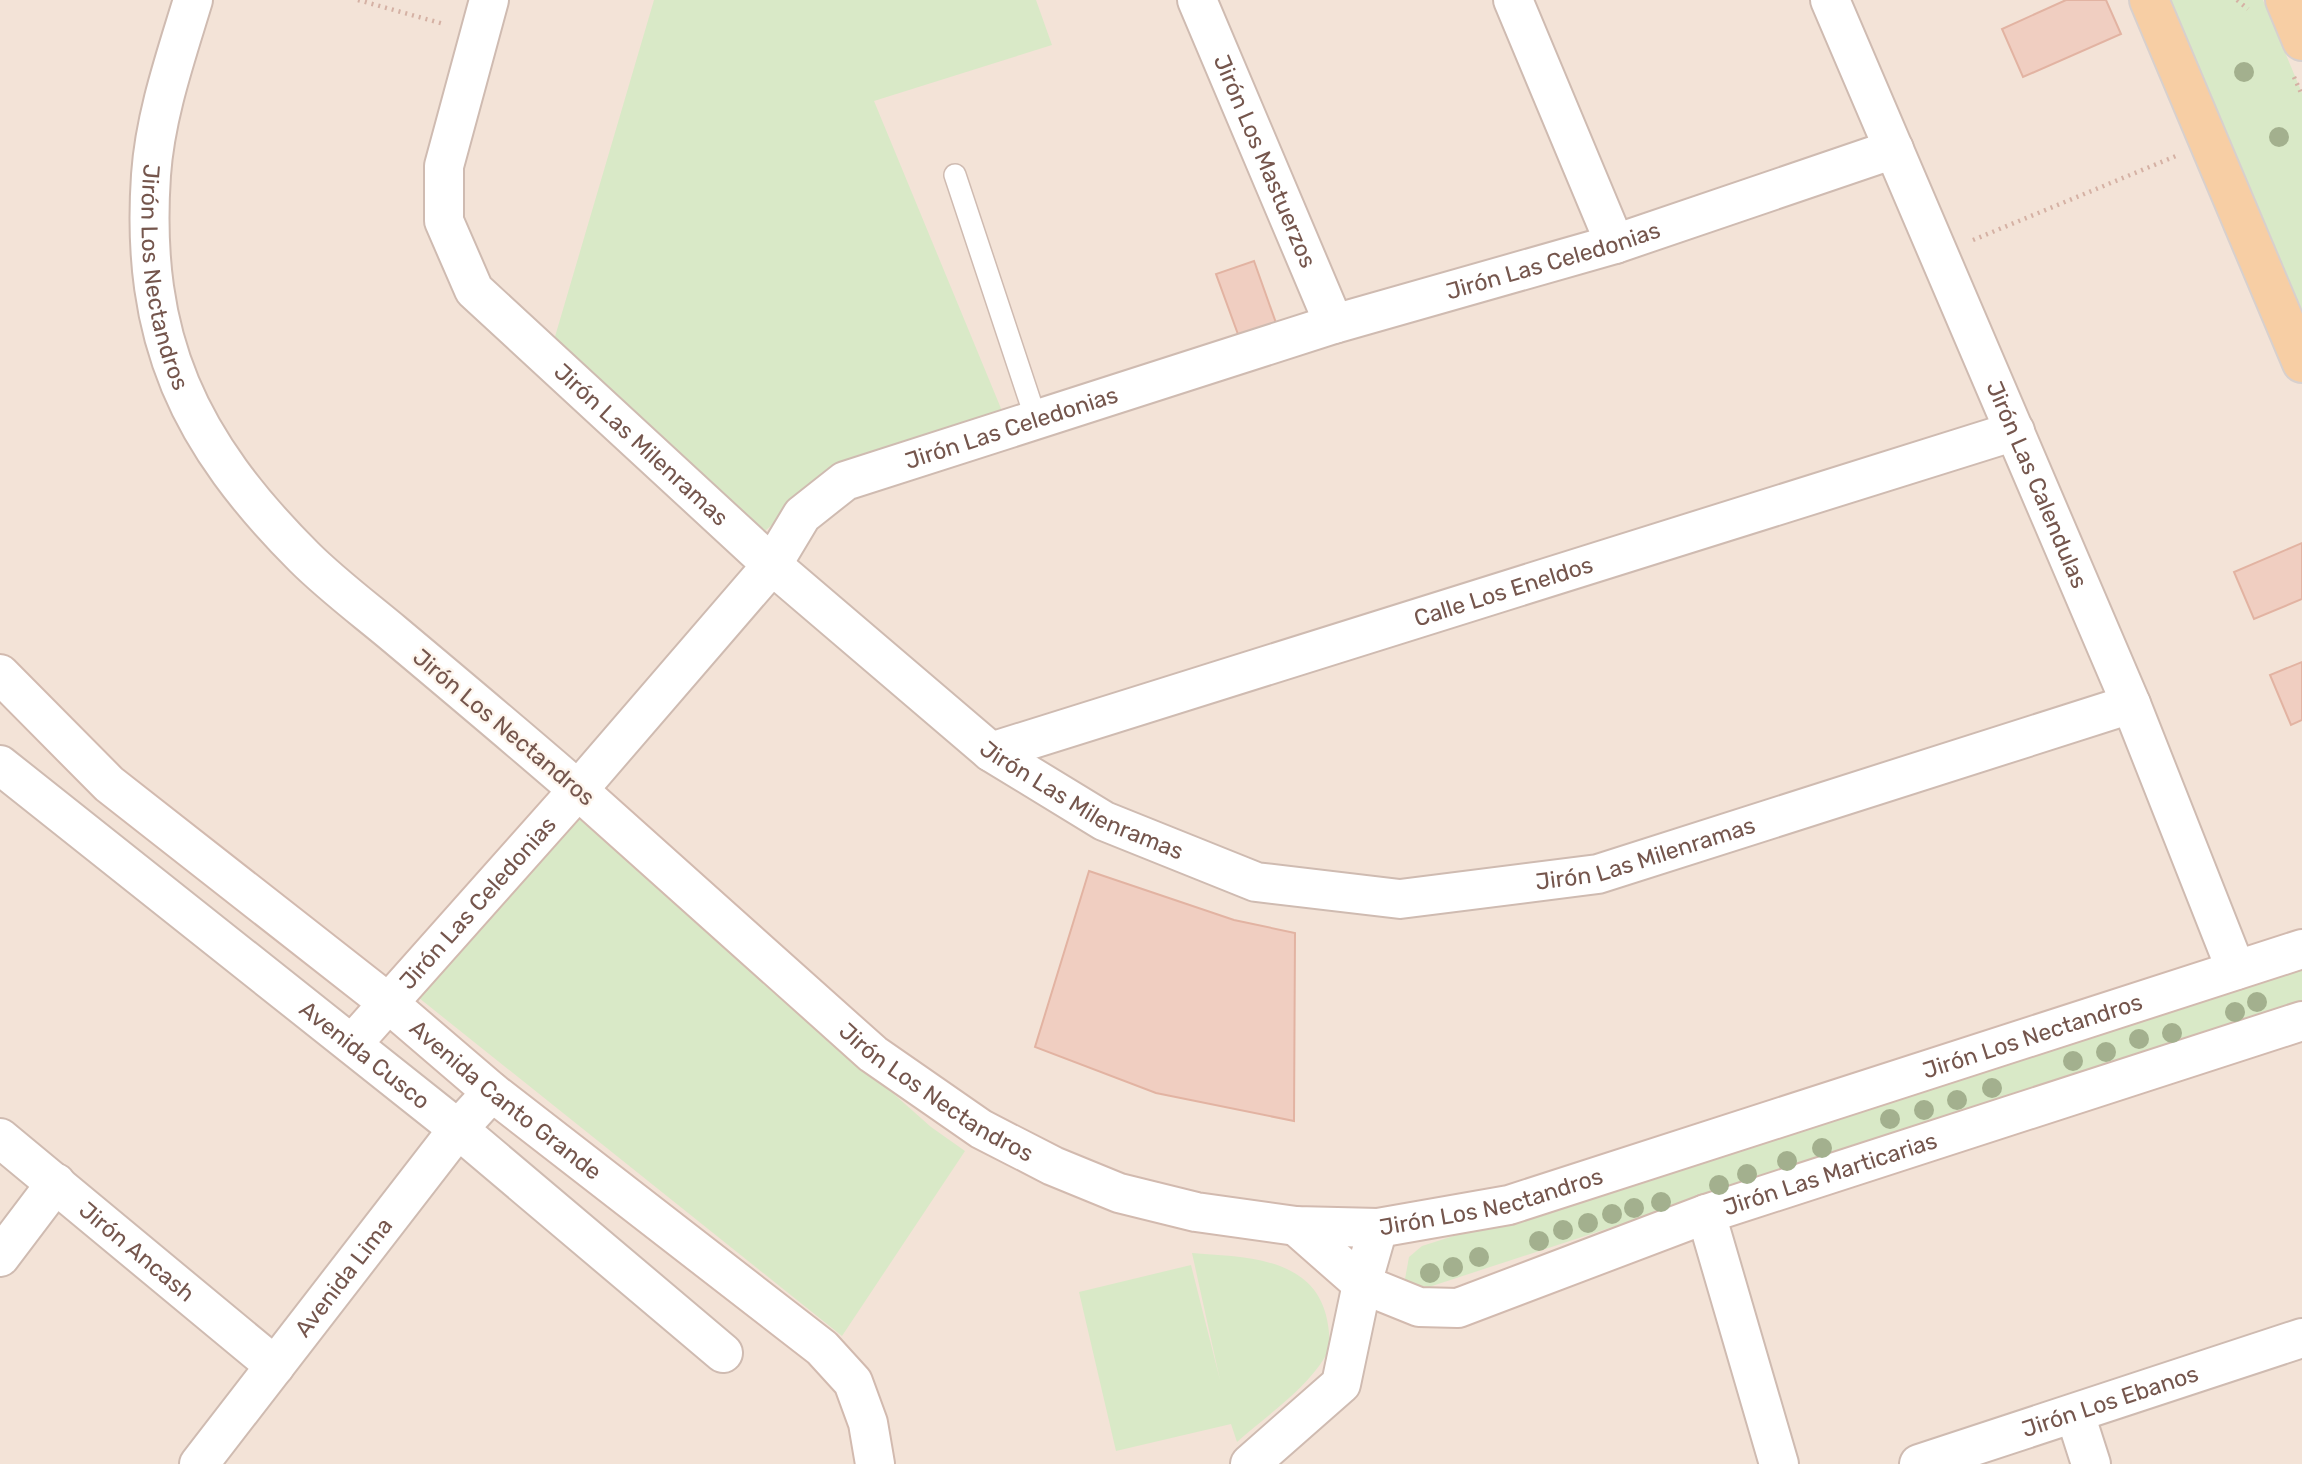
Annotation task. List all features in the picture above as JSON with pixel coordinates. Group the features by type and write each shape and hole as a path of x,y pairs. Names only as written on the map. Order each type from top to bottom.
{"main road":[{"path":"2148,0 2302,363"},
{"path":"2285,0 2302,41"}],"street":[{"name":"Jirón Los Nectandros","path":"193,0 170,74 151,172 149,240 154,292 157,317 174,373 206,436 244,492 306,559 579,790 873,1054 981,1129 1053,1166 1119,1193 1196,1212 1296,1226 1378,1228 1508,1205 2302,950"},
{"name":"Jirón Los Mastuerzos","path":"1197,0 1334,324"},
{"path":"1513,0 1615,244"},
{"name":"Jirón Las Calendulas","path":"1830,0 2131,704 2236,970"},
{"name":"Jirón Las Milenramas","path":"484,17 444,166 444,221 468,280 494,309 772,565 991,752 1104,821 1256,882 1400,900 1598,874 2131,704"},
{"name":"Jirón Las Celedonias","path":"352,1044 579,790 772,565 802,515 845,481 1334,324 1615,244 1894,149"},
{"name":"Calle Los Eneldos","path":"991,752 2015,431"},
{"name":"Avenida Canto Grande","path":"0,674 108,784 387,1002 492,1092 822,1348 853,1382 868,1423 875,1464"},
{"name":"Avenida Cusco","path":"0,765 458,1129 723,1353"},
{"name":"Jirón Las Marticarias","path":"1296,1226 1362,1284 1419,1307 1458,1308 1706,1214 2302,1021"},
{"name":"Avenida Lima","path":"199,1464 458,1129 492,1092"},
{"name":"Jirón Ancash","path":"0,1138 275,1366"},
{"path":"0,1257 57,1183"},
{"path":"1706,1214 1779,1464"},
{"path":"1250,1464 1341,1384 1362,1284 1378,1228"},
{"name":"Jirón Los Ebanos","path":"1919,1464 2302,1338"},
{"path":"2076,1414 2091,1464"}],"lane":[{"path":"955,175 1031,404 1039,418"}],"path":[{"path":"358,0 484,17"},
{"path":"1938,254 2209,143"}],"shaded area":[{"path":"0,0 2302,0 2302,1464 0,1464"}],"green space":[{"path":"654,0 1036,0 1052,45 874,101 1007,423 802,498 765,531 554,340"},
{"path":"2171,0 2263,0 2302,93 2302,310"},
{"path":"579,815 931,1127 965,1151 842,1336 419,998"},
{"path":"2302,966 2302,1001 1429,1287 1414,1285 1405,1279 1409,1257 1422,1246"},
{"path":"1192,1253 1272,1263 1306,1281 1318,1296 1326,1315 1329,1348 1307,1381 1237,1442 1231,1424 1116,1451 1079,1292 1191,1265 1220,1380"}],"building":[{"path":"2066,0 2106,0 2121,34 2023,77 2002,29"},
{"path":"1254,261 1276,323 1239,337 1216,274"},
{"path":"2302,543 2302,599 2254,619 2234,572"},
{"path":"2302,662 2302,720 2291,725 2270,675"},
{"path":"1089,871 1234,920 1295,933 1294,1121 1156,1093 1035,1047"}]}
